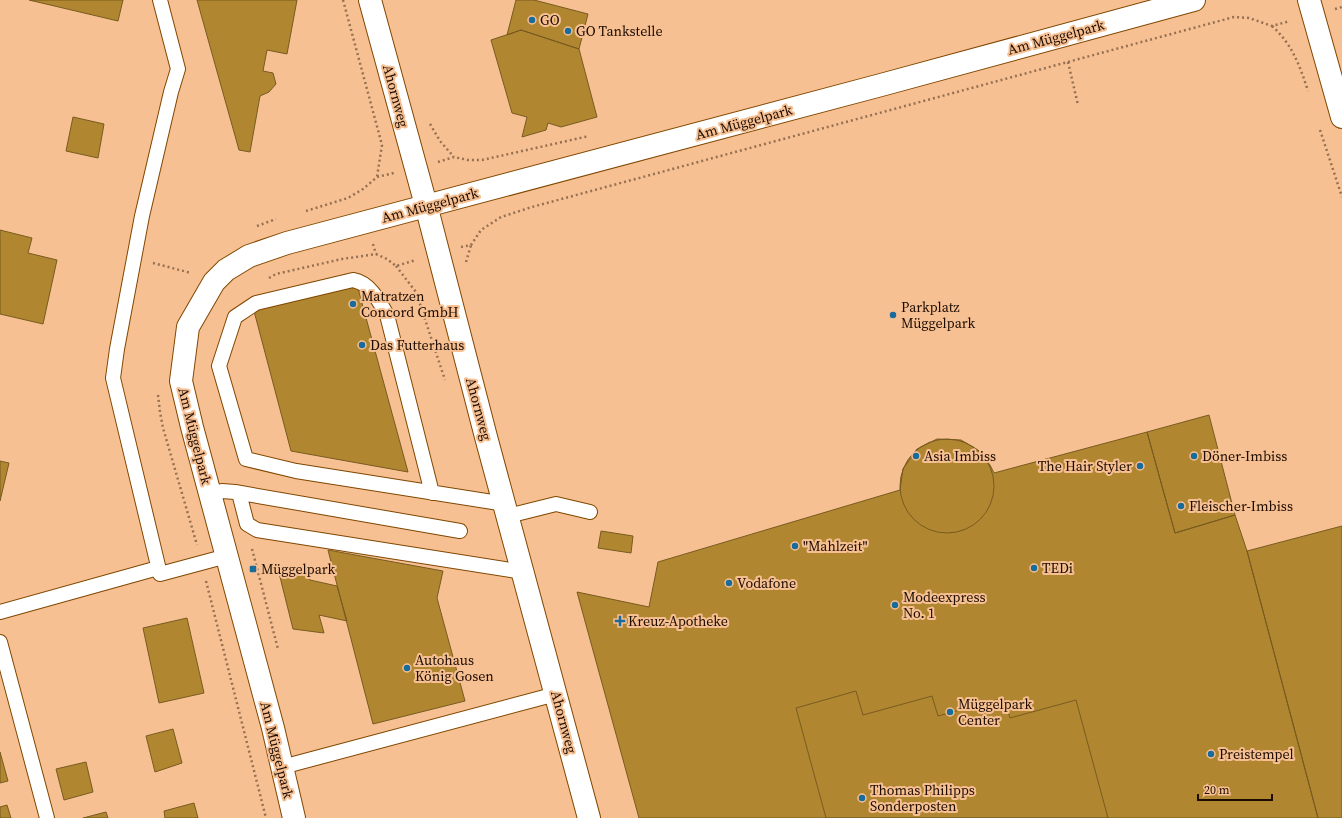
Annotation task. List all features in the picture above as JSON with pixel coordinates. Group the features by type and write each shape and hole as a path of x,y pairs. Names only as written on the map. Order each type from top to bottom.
{"main road":[{"name":"Ahornweg","path":"370,0 590,818"},
{"name":"Am Müggelpark","path":"294,818 181,381 188,327 214,282 226,270 249,256 287,243 851,94 1194,0"},
{"path":"1311,7 1342,117"}],"lane":[{"path":"160,0 178,69 171,92 143,209 113,378 160,574 227,556"},
{"path":"432,493 386,315 375,294 358,281 353,280 256,303 235,317 219,366 246,459 296,471 432,493 507,510 556,504 590,512"},
{"path":"210,494 222,491 239,493 460,531"},
{"path":"239,493 247,524 257,530 523,572"},
{"path":"0,612 158,568"},
{"path":"0,642 47,818"},
{"path":"282,768 556,694"}],"path":[{"path":"343,0 382,144 377,177"},
{"path":"1272,26 1311,7"},
{"path":"438,254 471,245 480,230 501,217 532,207 1234,17 1249,18 1272,26 1288,44 1296,56 1309,94"},
{"path":"1068,62 1078,105"},
{"path":"1318,124 1342,197"},
{"path":"305,212 348,198 363,189 377,177 454,157 468,160 482,160 593,135"},
{"path":"255,227 283,218"},
{"path":"134,258 191,273"},
{"path":"187,278 194,270"},
{"path":"158,393 163,428 202,563 266,818"}],"building":[{"path":"29,0 123,0 118,21"},
{"path":"197,0 297,0 287,54 267,50 263,71 273,73 276,84 269,92 260,96 250,152 239,150"},
{"path":"516,0 534,0 588,14 579,49 521,30 507,35"},
{"path":"521,30 579,49 597,117 561,127 548,123 546,130 522,137 527,117 512,113 491,40"},
{"path":"73,117 104,124 98,158 66,151"},
{"path":"0,230 32,238 28,253 57,260 43,324 0,314"},
{"path":"356,281 408,472 291,451 254,311"},
{"path":"1209,415 1235,515 1175,533 1147,432"},
{"name":"Müggelpark Center","path":"1147,432 1175,533 1235,515 1247,551 1318,818 639,818 577,592 649,607 658,562 900,490 903,469 917,449 937,439 961,440 978,450 990,465 994,473"},
{"path":"947,439 965,442 980,453 991,468 994,486 991,504 980,519 965,530 947,533 929,530 914,519 903,504 900,486 903,468 914,453 929,442"},
{"path":"0,461 9,463 0,501"},
{"path":"1342,526 1342,818 1318,818 1247,551"},
{"path":"601,531 633,536 631,553 598,548"},
{"name":"Autohaus König Gosen","path":"328,550 443,571 437,598 465,701 373,724"},
{"path":"278,569 308,574 310,580 337,586 347,621 319,615 324,633 293,629"},
{"path":"187,618 204,693 159,703 143,628"},
{"path":"856,691 863,715 932,696 938,716 1004,698 1010,718 1076,700 1108,818 826,818 796,708"},
{"path":"173,729 182,763 155,772 146,736"},
{"path":"0,752 8,781 0,783"},
{"path":"86,762 93,792 64,800 56,769"},
{"path":"194,803 198,818 165,818 164,811"},
{"path":"7,805 11,818 0,818 0,807"},
{"path":"106,812 108,818 83,818"}],"place":[{"name":"GO","path":"532,20"},
{"name":"GO Tankstelle","path":"568,31"},
{"name":"Matratzen Concord GmbH","path":"353,304"},
{"name":"Parkplatz Müggelpark","path":"893,315"},
{"name":"Das Futterhaus","path":"362,345"},
{"name":"Asia Imbiss","path":"916,456"},
{"name":"Döner-Imbiss","path":"1194,456"},
{"name":"The Hair Styler","path":"1140,466"},
{"name":"Fleischer-Imbiss","path":"1181,506"},
{"name":"\"Mahlzeit\"","path":"795,546"},
{"name":"TEDi","path":"1034,568"},
{"name":"Müggelpark","path":"253,569"},
{"name":"Vodafone","path":"729,583"},
{"name":"Modeexpress No. 1","path":"895,605"},
{"name":"Kreuz-Apotheke","path":"620,621"},
{"name":"Autohaus König Gosen","path":"407,668"},
{"name":"Müggelpark Center","path":"950,712"},
{"name":"Preistempel","path":"1211,754"},
{"name":"Thomas Philipps Sonderposten","path":"862,798"}]}
